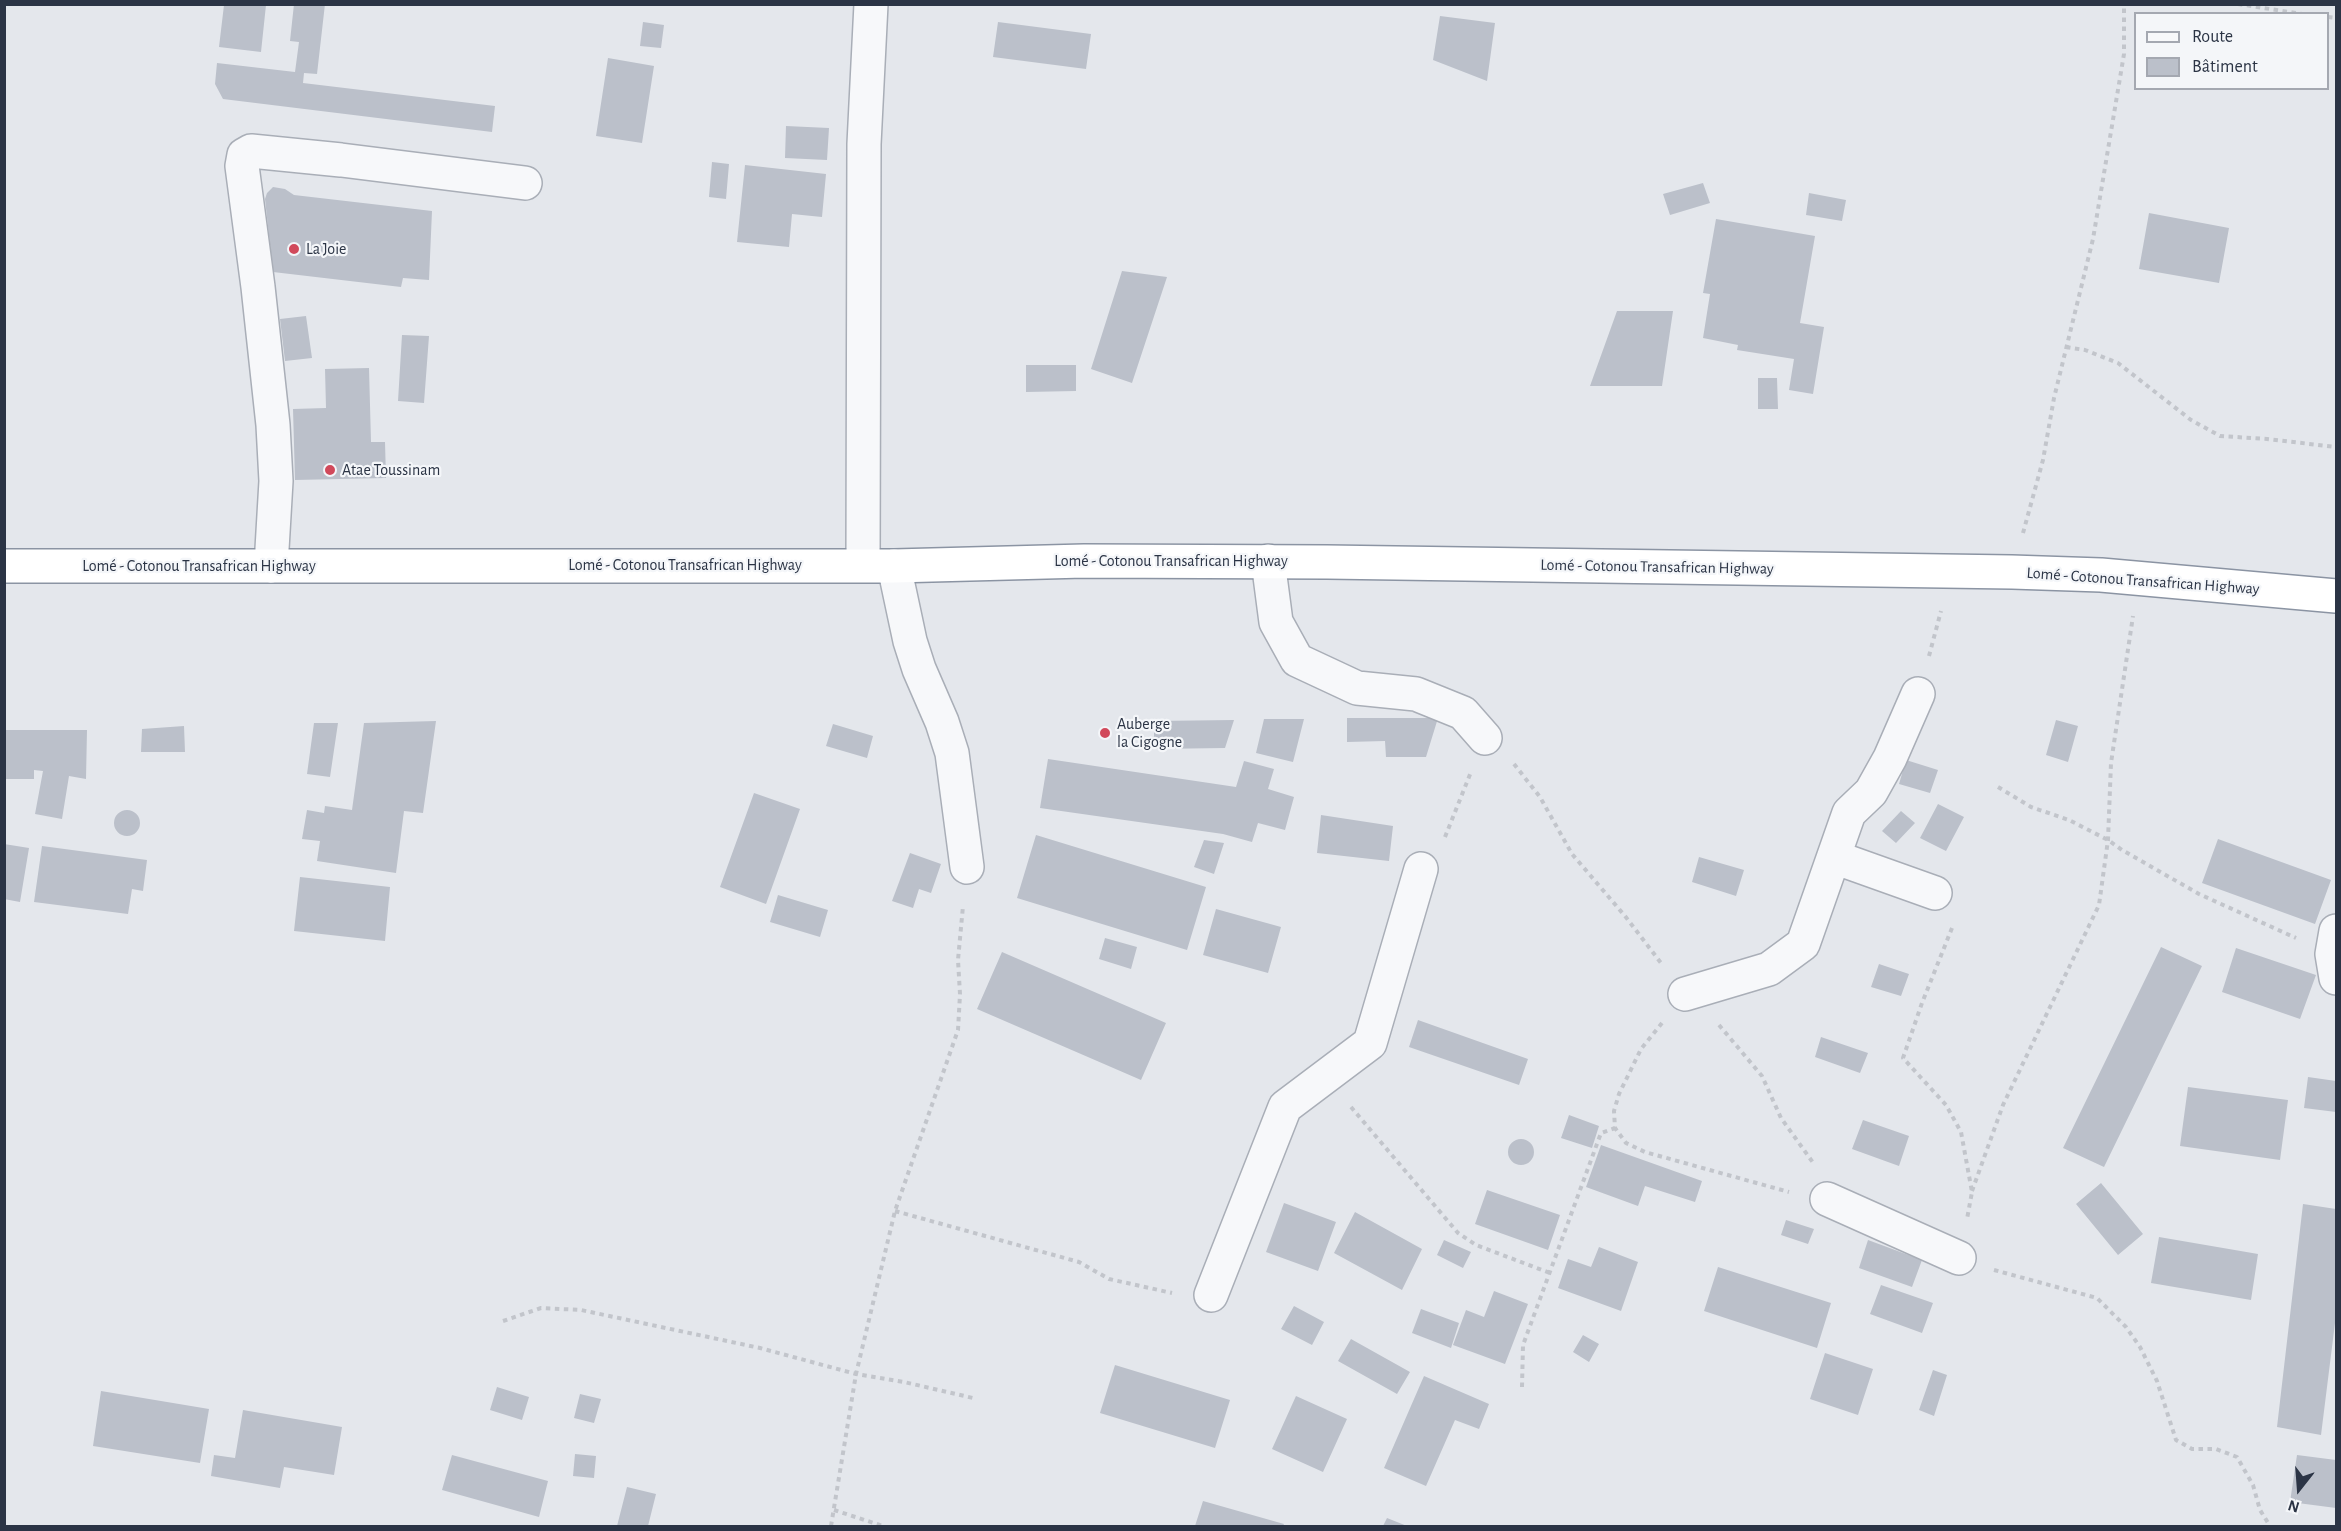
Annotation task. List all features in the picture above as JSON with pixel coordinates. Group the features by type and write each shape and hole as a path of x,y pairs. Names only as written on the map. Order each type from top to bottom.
{"highway":[{"name":"Lomé - Cotonou Transafrican Highway","path":"4,566 879,565 1084,561 1268,561 2012,572 2137,578 2337,596"}],"street":[{"path":"871,4 864,144 879,565 952,753 967,867"},
{"path":"271,566 276,481 273,425 242,166 244,155 251,151 340,159 525,183"},
{"path":"1268,561 1276,622 1298,660 1357,688 1416,694 1463,713 1485,738"},
{"path":"1685,994 1769,969 1803,944 1850,813 1871,792 1890,758 1918,694"},
{"path":"1834,857 1935,893"},
{"path":"1211,1295 1285,1107 1370,1043 1421,869"},
{"path":"1827,1198 1959,1258"}],"path":[{"path":"2012,572 2043,460 2054,398 2093,239 2124,54 2124,4"},
{"path":"2238,4 2289,12"},
{"path":"2066,348 2085,350 2118,363 2192,420 2220,436 2337,447"},
{"path":"1918,694 1953,571"},
{"path":"2137,578 2128,660 2111,763 2108,840 2099,905 2003,1105 1972,1192 1959,1258 2097,1298 2126,1327 2140,1347 2157,1381 2176,1440 2192,1449 2216,1449 2237,1457 2253,1485 2260,1510 2270,1527"},
{"path":"1421,869 1444,839 1485,738 1507,754 1540,797 1572,854 1625,916 1685,994 1723,1028 1761,1076 1781,1119 1824,1179 1827,1198 1780,1190 1645,1152 1626,1143 1615,1128 1614,1111 1641,1049 1685,994"},
{"path":"1998,787 2031,807 2069,820 2108,840 2199,894 2335,955"},
{"path":"831,1527 856,1374 895,1210 958,1030 960,994 958,960 967,867"},
{"path":"1935,893 1952,927 1903,1058 1946,1105 1961,1132 1972,1192"},
{"path":"1325,1077 1458,1233 1476,1245 1550,1273"},
{"path":"1522,1387 1523,1345 1601,1133 1615,1128"},
{"path":"895,1210 1079,1262 1109,1279 1199,1299 1211,1295"},
{"path":"503,1321 541,1308 581,1310 760,1348 856,1374 904,1382 973,1398"},
{"path":"834,1510 883,1527"}],"building":[{"path":"294,4 325,4 317,74 304,73 303,83 495,106 492,132 223,99 215,84 217,63 295,72 299,42 290,41"},
{"path":"224,5 266,5 261,52 219,47"},
{"path":"1440,16 1495,23 1487,81 1433,60"},
{"path":"643,22 664,25 661,48 640,46"},
{"path":"998,22 1091,34 1086,69 993,57"},
{"path":"608,58 654,66 642,143 596,136"},
{"path":"786,126 829,128 827,160 785,158"},
{"path":"712,162 729,164 726,199 709,197"},
{"path":"745,165 826,174 822,217 792,214 789,247 737,242"},
{"path":"1703,183 1710,203 1670,215 1663,194"},
{"path":"273,187 285,189 294,195 432,211 429,280 403,278 401,287 273,272 265,199"},
{"path":"1809,193 1846,200 1842,221 1806,215"},
{"path":"2149,213 2229,228 2219,283 2139,269"},
{"path":"1716,219 1815,236 1800,323 1824,327 1813,394 1789,390 1794,359 1737,350 1738,345 1703,338 1710,294 1703,293"},
{"path":"1122,271 1167,277 1132,383 1091,369"},
{"path":"1617,311 1673,311 1662,386 1590,386"},
{"path":"306,316 312,358 285,361 280,319"},
{"path":"402,335 429,336 424,403 398,401"},
{"path":"1026,365 1076,365 1076,391 1026,392"},
{"path":"369,368 371,442 385,442 386,478 295,480 293,409 326,408 325,369"},
{"path":"1758,378 1777,378 1778,409 1758,409"},
{"path":"1347,718 1438,718 1426,757 1386,757 1385,741 1347,742"},
{"path":"1264,719 1304,719 1293,762 1256,753"},
{"path":"1234,720 1225,748 1154,749 1154,721"},
{"path":"2056,720 2078,726 2068,762 2046,755"},
{"path":"436,721 423,813 404,811 396,873 317,861 320,841 302,839 307,810 324,813 325,806 352,810 364,723"},
{"path":"314,723 338,723 330,777 307,774"},
{"path":"833,724 873,736 867,758 826,746"},
{"path":"184,726 185,752 141,752 142,729"},
{"path":"6,730 87,730 86,779 69,776 62,819 35,814 43,771 34,770 34,779 6,779"},
{"path":"1048,759 1236,787 1244,761 1274,769 1268,789 1294,797 1285,830 1258,823 1252,842 1223,834 1040,808"},
{"path":"1906,760 1938,770 1930,793 1899,784"},
{"path":"754,793 800,809 766,904 720,887"},
{"path":"1938,804 1964,817 1946,851 1920,838"},
{"path":"127,810 136,814 140,823 136,832 127,836 118,832 114,823 118,814"},
{"path":"1901,811 1915,823 1896,843 1882,831"},
{"path":"1321,815 1393,826 1389,861 1317,853"},
{"path":"1036,835 1206,887 1187,950 1017,898"},
{"path":"2218,839 2331,880 2315,924 2202,883"},
{"path":"1204,840 1224,843 1214,874 1194,867"},
{"path":"4,844 29,848 20,902 4,899"},
{"path":"42,846 147,860 143,891 132,889 128,914 34,902"},
{"path":"910,853 941,864 931,893 919,889 913,908 892,901"},
{"path":"1699,857 1744,870 1736,896 1692,882"},
{"path":"300,877 390,887 385,941 294,931"},
{"path":"778,895 828,910 820,937 770,922"},
{"path":"1216,909 1281,927 1268,973 1203,955"},
{"path":"1105,938 1137,947 1131,969 1099,959"},
{"path":"2161,947 2202,966 2104,1167 2063,1148"},
{"path":"2236,948 2316,975 2300,1019 2222,992"},
{"path":"1002,952 1166,1023 1141,1080 977,1009"},
{"path":"1879,964 1909,974 1901,996 1871,987"},
{"path":"1418,1020 1528,1059 1519,1085 1409,1047"},
{"path":"1821,1037 1868,1053 1860,1073 1815,1057"},
{"path":"2308,1077 2336,1081 2336,1112 2304,1108"},
{"path":"2188,1087 2288,1100 2280,1160 2180,1146"},
{"path":"1569,1115 1599,1126 1592,1148 1561,1138"},
{"path":"1863,1120 1909,1136 1899,1166 1852,1149"},
{"path":"1521,1139 1530,1143 1534,1152 1530,1161 1521,1165 1512,1161 1508,1152 1512,1143"},
{"path":"1601,1145 1702,1181 1695,1202 1645,1186 1638,1206 1586,1187"},
{"path":"2101,1183 2143,1234 2118,1255 2076,1204"},
{"path":"1487,1190 1560,1215 1548,1250 1475,1224"},
{"path":"1284,1203 1336,1222 1318,1271 1266,1252"},
{"path":"2303,1204 2336,1209 2336,1315 2321,1435 2277,1427"},
{"path":"1355,1212 1422,1249 1402,1290 1334,1253"},
{"path":"1786,1220 1814,1229 1808,1244 1781,1235"},
{"path":"2159,1237 2258,1254 2251,1300 2151,1283"},
{"path":"1444,1240 1471,1252 1463,1268 1437,1255"},
{"path":"1868,1240 1922,1260 1912,1287 1859,1268"},
{"path":"1599,1247 1638,1262 1621,1311 1558,1288 1568,1259 1591,1267"},
{"path":"1718,1267 1831,1303 1817,1348 1704,1311"},
{"path":"1881,1285 1933,1303 1922,1333 1870,1314"},
{"path":"1494,1291 1528,1304 1505,1364 1453,1345 1466,1310 1484,1317"},
{"path":"1294,1306 1324,1322 1312,1345 1281,1329"},
{"path":"1421,1309 1459,1323 1451,1348 1412,1333"},
{"path":"1583,1335 1599,1344 1589,1362 1573,1352"},
{"path":"1351,1339 1410,1372 1397,1394 1338,1361"},
{"path":"1825,1353 1873,1369 1858,1415 1810,1399"},
{"path":"1115,1365 1230,1400 1215,1448 1100,1413"},
{"path":"1933,1370 1947,1375 1934,1416 1919,1410"},
{"path":"1424,1376 1489,1404 1479,1429 1455,1420 1426,1486 1384,1468"},
{"path":"497,1387 529,1397 522,1420 490,1410"},
{"path":"101,1391 209,1409 200,1463 93,1446"},
{"path":"580,1394 601,1399 594,1423 574,1418"},
{"path":"1296,1396 1347,1419 1323,1472 1272,1449"},
{"path":"243,1410 342,1427 334,1475 284,1467 280,1488 211,1476 214,1455 235,1458"},
{"path":"575,1454 596,1456 594,1478 573,1476"},
{"path":"452,1455 548,1481 539,1517 442,1490"},
{"path":"2297,1455 2336,1460 2336,1508 2290,1502"},
{"path":"627,1487 656,1494 648,1526 617,1526"},
{"path":"1203,1501 1284,1524 1283,1526 1195,1526"},
{"path":"1387,1518 1407,1526 1383,1526"}],"place":[{"name":"La Joie","path":"294,249"},
{"name":"Atae Toussinam","path":"330,470"},
{"name":"Auberge la Cigogne","path":"1105,733"}]}
